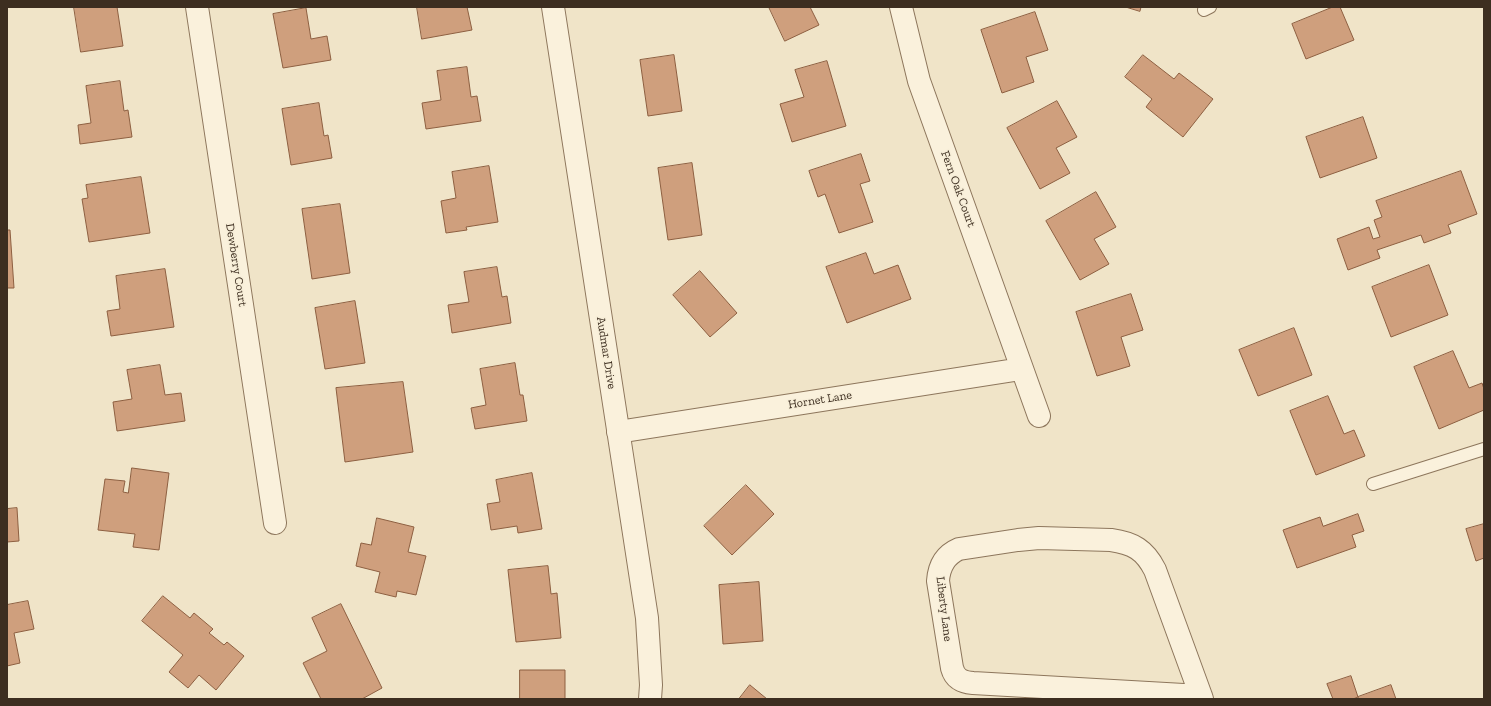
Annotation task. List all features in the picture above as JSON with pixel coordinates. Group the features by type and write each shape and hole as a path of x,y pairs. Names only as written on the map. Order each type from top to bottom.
{"street":[{"name":"Dewberry Court","path":"197,7 275,523"},
{"name":"Audmar Drive","path":"553,7 647,618 650,699"},
{"name":"Fern Oak Court","path":"901,7 919,81 1039,416"},
{"name":"Hornet Lane","path":"618,432 1021,369"},
{"name":"Liberty Lane","path":"1039,538 1111,540 1122,542 1140,549 1151,561 1155,570 1202,698 973,683 960,680 954,674 952,668 938,581 940,568 943,561 959,549 1039,538"}],"lane":[{"path":"1373,484 1484,449"}],"building":[{"path":"74,7 117,7 123,46 81,52"},
{"path":"417,7 467,7 472,30 422,39"},
{"path":"769,7 810,7 819,25 785,41"},
{"path":"1126,7 1141,7 1140,11"},
{"path":"1333,7 1340,7 1354,40 1306,59 1292,24"},
{"path":"306,8 311,39 327,36 331,60 283,68 273,14"},
{"path":"1035,12 1048,50 1026,57 1034,82 1002,93 981,30"},
{"path":"674,55 682,111 648,116 640,60"},
{"path":"1143,55 1174,79 1179,73 1213,99 1183,137 1146,107 1152,99 1125,77"},
{"path":"827,61 846,126 792,142 780,104 804,97 795,70"},
{"path":"467,67 471,97 477,96 481,121 426,129 422,103 441,100 437,71"},
{"path":"120,81 124,111 128,110 132,137 80,144 78,125 91,123 86,86"},
{"path":"1057,101 1077,137 1056,148 1070,173 1040,189 1007,128"},
{"path":"319,103 324,136 328,135 332,158 291,165 282,109"},
{"path":"1363,117 1377,158 1320,178 1306,137"},
{"path":"861,154 870,181 860,184 873,222 839,233 825,194 818,197 809,171"},
{"path":"692,163 702,235 668,240 658,168"},
{"path":"489,166 498,222 466,227 467,230 446,233 441,201 456,198 452,172"},
{"path":"1461,171 1477,214 1448,225 1451,233 1424,243 1421,235 1377,250 1380,258 1348,270 1337,239 1369,227 1373,239 1380,237 1374,220 1382,217 1376,201"},
{"path":"141,177 150,233 89,242 82,199 88,198 86,185"},
{"path":"1096,192 1116,227 1094,239 1109,264 1080,280 1046,221"},
{"path":"340,204 350,273 312,279 302,209"},
{"path":"7,230 10,230 14,288 7,288"},
{"path":"866,253 874,274 898,265 911,299 847,323 826,267"},
{"path":"1429,265 1448,315 1391,337 1372,287"},
{"path":"497,267 502,297 507,296 511,323 452,333 448,305 469,302 464,272"},
{"path":"165,269 174,327 111,336 107,311 120,309 116,276"},
{"path":"700,271 737,313 710,337 673,295"},
{"path":"1131,294 1143,330 1121,337 1130,366 1097,376 1076,312"},
{"path":"355,301 365,363 325,369 315,308"},
{"path":"1294,328 1312,375 1258,396 1239,350"},
{"path":"1453,351 1469,388 1482,383 1484,389 1484,410 1439,429 1414,367"},
{"path":"515,363 520,395 523,395 527,421 475,429 471,408 486,405 480,369"},
{"path":"160,365 165,395 181,393 185,421 117,431 113,402 132,399 127,370"},
{"path":"403,382 413,452 345,462 336,388"},
{"path":"1328,396 1344,434 1354,430 1365,456 1316,475 1290,411"},
{"path":"132,468 169,473 159,550 133,547 135,534 98,530 105,479 125,481 123,492 128,493"},
{"path":"532,473 542,529 518,533 517,526 491,530 487,504 500,502 496,480"},
{"path":"746,485 774,514 732,555 704,526"},
{"path":"17,508 19,541 7,542 7,509"},
{"path":"1358,514 1364,531 1352,535 1356,547 1297,568 1283,530 1320,517 1323,526"},
{"path":"377,518 414,527 408,552 426,556 416,595 397,591 396,597 375,592 380,572 356,566 361,543 371,545"},
{"path":"1484,524 1484,558 1476,561 1466,529"},
{"path":"548,566 551,594 557,593 561,638 516,642 508,570"},
{"path":"759,582 763,641 723,644 719,585"},
{"path":"163,596 190,618 194,613 213,629 209,633 224,645 227,642 244,656 216,690 199,675 188,688 169,672 183,655 142,621"},
{"path":"28,601 34,629 14,633 20,663 7,666 7,605"},
{"path":"341,604 382,688 362,699 321,699 303,663 327,651 312,618"},
{"path":"520,670 565,670 565,699 520,699"},
{"path":"1351,676 1358,697 1353,699 1333,699 1327,684"},
{"path":"750,685 767,699 739,699"},
{"path":"1391,685 1396,699 1359,699 1358,697"}]}
